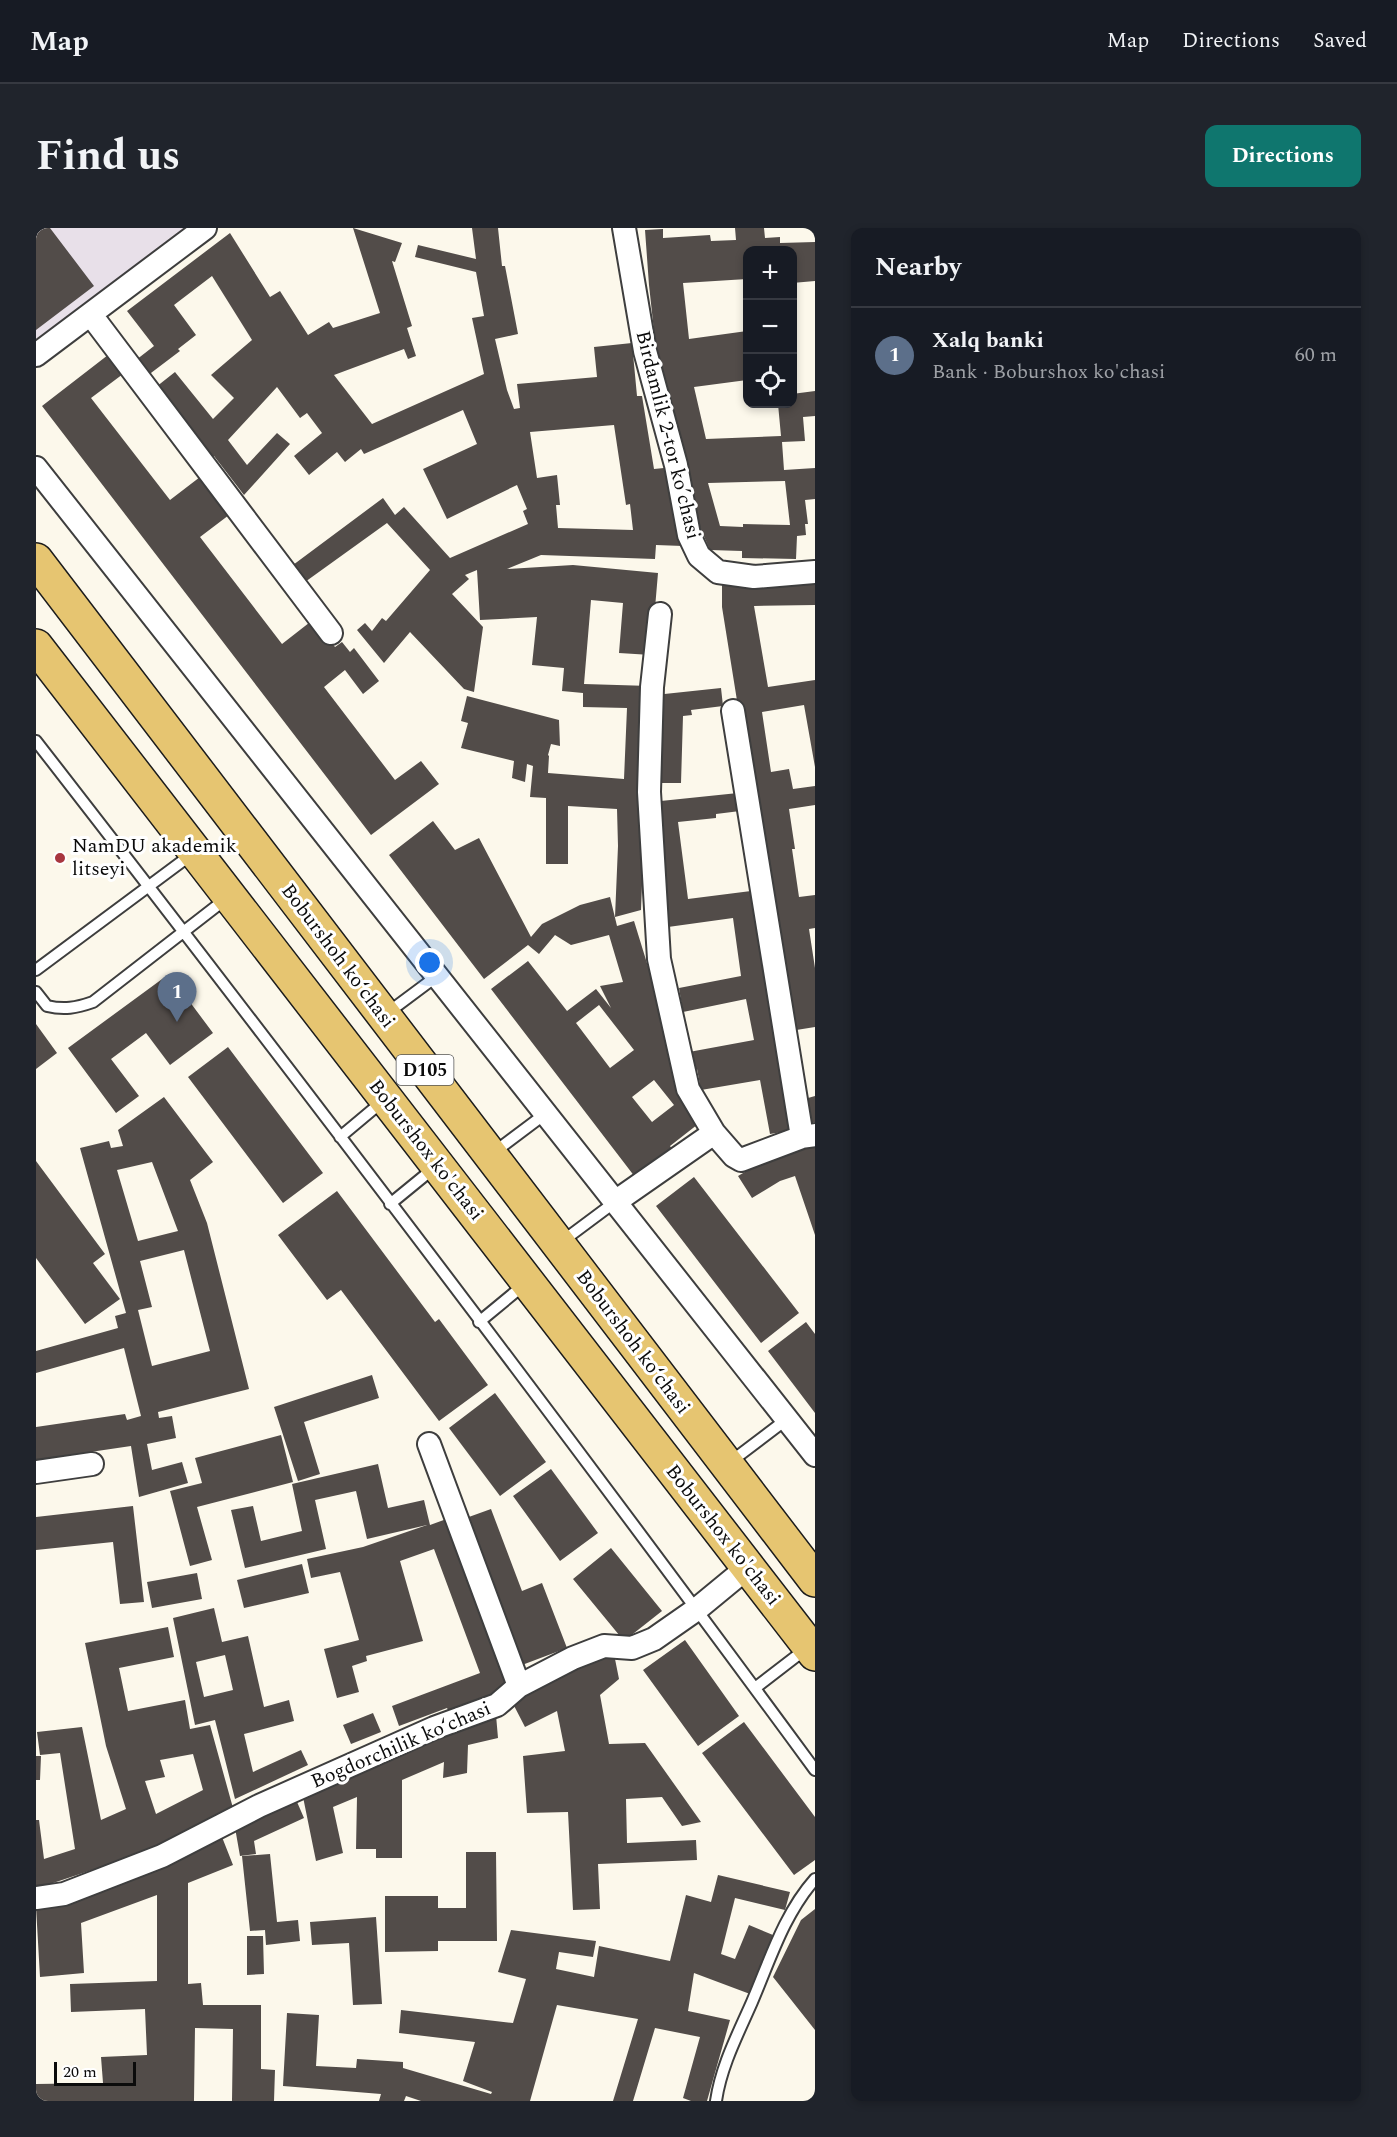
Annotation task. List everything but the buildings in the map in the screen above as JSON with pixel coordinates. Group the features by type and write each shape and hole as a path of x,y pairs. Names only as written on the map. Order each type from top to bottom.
{"main road":[{"name":"Boburshoh koʻchasi","path":"36,560 815,1580"},
{"name":"Boburshox ko'chasi","path":"36,646 812,1651"}],"street":[{"path":"36,355 205,228"},
{"name":"Birdamlik 2-tor koʼchasi","path":"624,228 645,351 676,465 689,535 699,556 718,572 754,577 815,572"},
{"path":"91,315 332,633"},
{"path":"36,468 815,1455"},
{"path":"660,614 652,687 649,792 659,959 688,1089 714,1133 734,1156 741,1160 808,1136 733,711"},
{"path":"615,1202 714,1133"},
{"path":"429,1444 519,1686"},
{"path":"36,1472 92,1464"},
{"name":"Bogdorchilik koʻchasi","path":"36,1898 64,1894 162,1856 259,1806 434,1728 497,1706 519,1686 573,1658 604,1646 632,1648 654,1639 697,1609 748,1567"}],"lane":[{"path":"36,741 149,886 697,1609 815,1770"},
{"path":"36,969 195,852"},
{"path":"36,992 46,1006 60,1009 76,1008 93,1002 229,896"},
{"path":"384,1016 437,976"},
{"path":"339,1137 386,1099"},
{"path":"490,1155 545,1114"},
{"path":"390,1204 437,1166"},
{"path":"558,1244 615,1202"},
{"path":"479,1322 528,1282"},
{"path":"726,1465 787,1419"},
{"path":"755,1688 812,1651"},
{"path":"716,2101 718,2083 725,2064 782,1930 796,1902 815,1880"}],"shaded area":[{"path":"36,228 193,228 36,349"}],"place":[{"name":"NamDU akademik litseyi","path":"60,858"},
{"name":"Xalq banki","path":"177,1022"}]}
